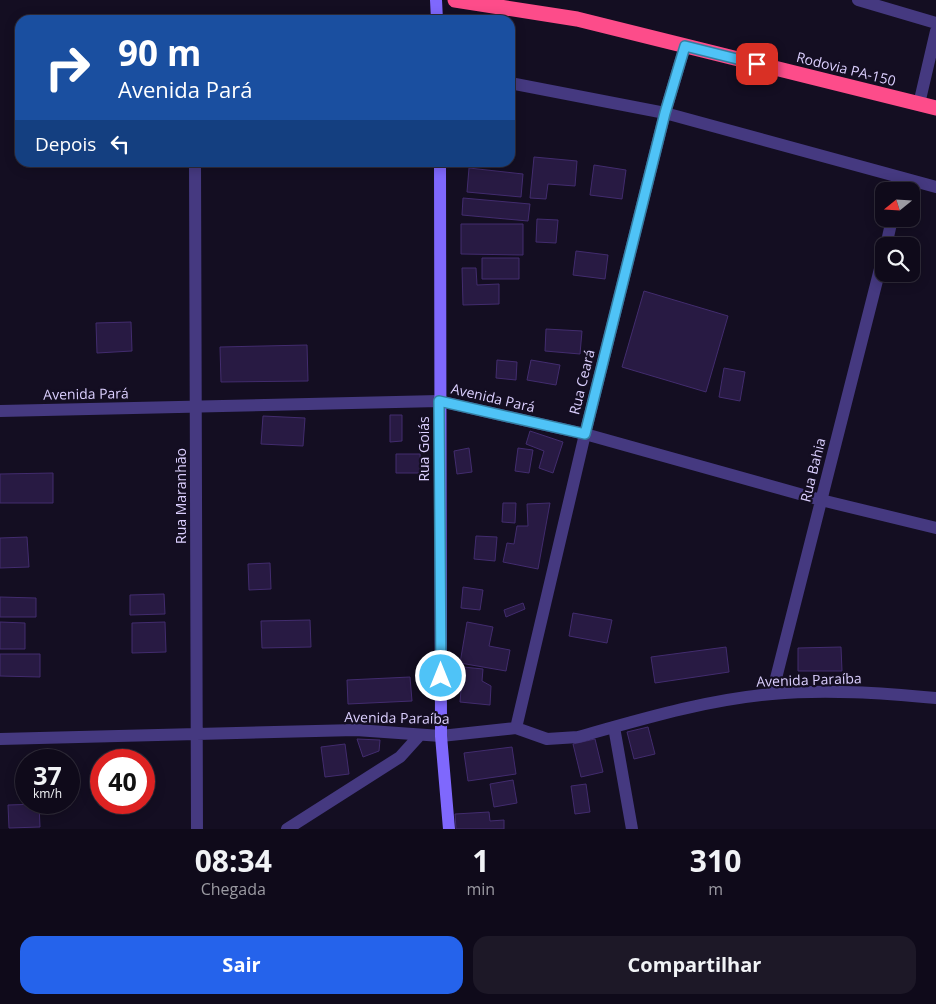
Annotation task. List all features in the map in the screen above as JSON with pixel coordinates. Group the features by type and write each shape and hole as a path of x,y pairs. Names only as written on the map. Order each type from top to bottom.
{"highway":[{"name":"Rodovia PA-150","path":"455,0 577,19 936,108"}],"street":[{"path":"436,0 437,15"},
{"path":"858,0 936,24"},
{"path":"919,104 936,31"},
{"name":"Rua Ceará","path":"516,728 585,434 665,113 685,46"},
{"path":"515,84 665,113 891,182"},
{"name":"Rua Maranhão","path":"195,167 197,829"},
{"name":"Rua Goiás","path":"440,167 441,736 449,829"},
{"path":"920,186 936,187"},
{"name":"Rua Bahia","path":"772,694 877,282"},
{"name":"Avenida Pará","path":"0,411 439,401 585,434 821,500 936,528"},
{"name":"Avenida Paraíba","path":"0,739 198,736 356,730 441,736 516,728 547,739 578,737 687,707 772,694 856,692 936,698"},
{"path":"614,727 632,829"},
{"path":"287,829 400,757 420,736"}],"building":[{"path":"534,157 577,161 575,186 548,184 546,199 530,198"},
{"path":"594,165 626,170 622,199 590,195"},
{"path":"469,168 523,174 521,197 467,192"},
{"path":"463,198 530,204 528,221 462,215"},
{"path":"537,219 558,220 556,243 536,242"},
{"path":"461,224 523,224 523,255 461,254"},
{"path":"576,251 608,255 605,279 573,275"},
{"path":"482,258 519,258 519,279 482,279"},
{"path":"462,268 476,268 477,285 499,284 499,304 463,305"},
{"path":"644,291 728,316 706,392 622,367"},
{"path":"131,322 132,351 97,353 96,323"},
{"path":"546,329 582,331 580,354 545,351"},
{"path":"307,345 308,381 221,382 220,347"},
{"path":"497,360 517,362 516,380 496,378"},
{"path":"531,360 560,365 556,385 527,380"},
{"path":"724,368 745,372 740,401 719,397"},
{"path":"390,415 402,415 402,441 390,442"},
{"path":"263,416 305,418 303,446 261,444"},
{"path":"530,431 563,442 553,473 539,468 544,451 526,444"},
{"path":"469,448 472,472 457,474 454,451"},
{"path":"518,448 533,450 529,473 515,471"},
{"path":"396,454 420,454 421,473 396,473"},
{"path":"53,473 53,503 0,503 0,474"},
{"path":"503,503 516,503 515,523 502,522"},
{"path":"550,503 538,569 503,562 507,543 514,544 517,526 528,526 527,504"},
{"path":"476,536 497,537 495,561 474,559"},
{"path":"27,537 29,567 0,568 0,538"},
{"path":"270,563 271,589 249,590 248,564"},
{"path":"463,587 483,590 480,610 461,608"},
{"path":"164,594 165,614 130,615 130,595"},
{"path":"0,597 36,598 36,617 0,617"},
{"path":"523,603 525,609 506,617 504,610"},
{"path":"573,613 612,620 607,643 569,636"},
{"path":"310,620 311,647 262,648 261,621"},
{"path":"0,622 25,623 25,649 0,649"},
{"path":"165,622 166,652 132,653 132,623"},
{"path":"467,622 493,627 489,646 510,650 506,671 460,663"},
{"path":"726,647 729,672 655,683 651,657"},
{"path":"841,647 842,671 798,671 798,648"},
{"path":"0,654 40,654 40,677 0,676"},
{"path":"463,667 483,669 482,681 491,686 490,705 460,702"},
{"path":"410,677 412,701 348,704 347,680"},
{"path":"648,727 655,754 634,759 627,732"},
{"path":"357,739 380,740 379,751 363,757"},
{"path":"595,739 603,772 581,777 573,744"},
{"path":"345,744 349,774 325,777 321,747"},
{"path":"512,747 516,774 468,781 464,753"},
{"path":"513,780 517,803 494,807 490,784"},
{"path":"586,784 590,812 575,814 571,786"},
{"path":"8,805 15,805 15,814 39,814 40,827 9,828"},
{"path":"489,812 490,821 504,820 504,829 456,829 455,814"}],"route":[{"path":"441,676 439,401 585,434 665,113 685,46 757,64"}]}
